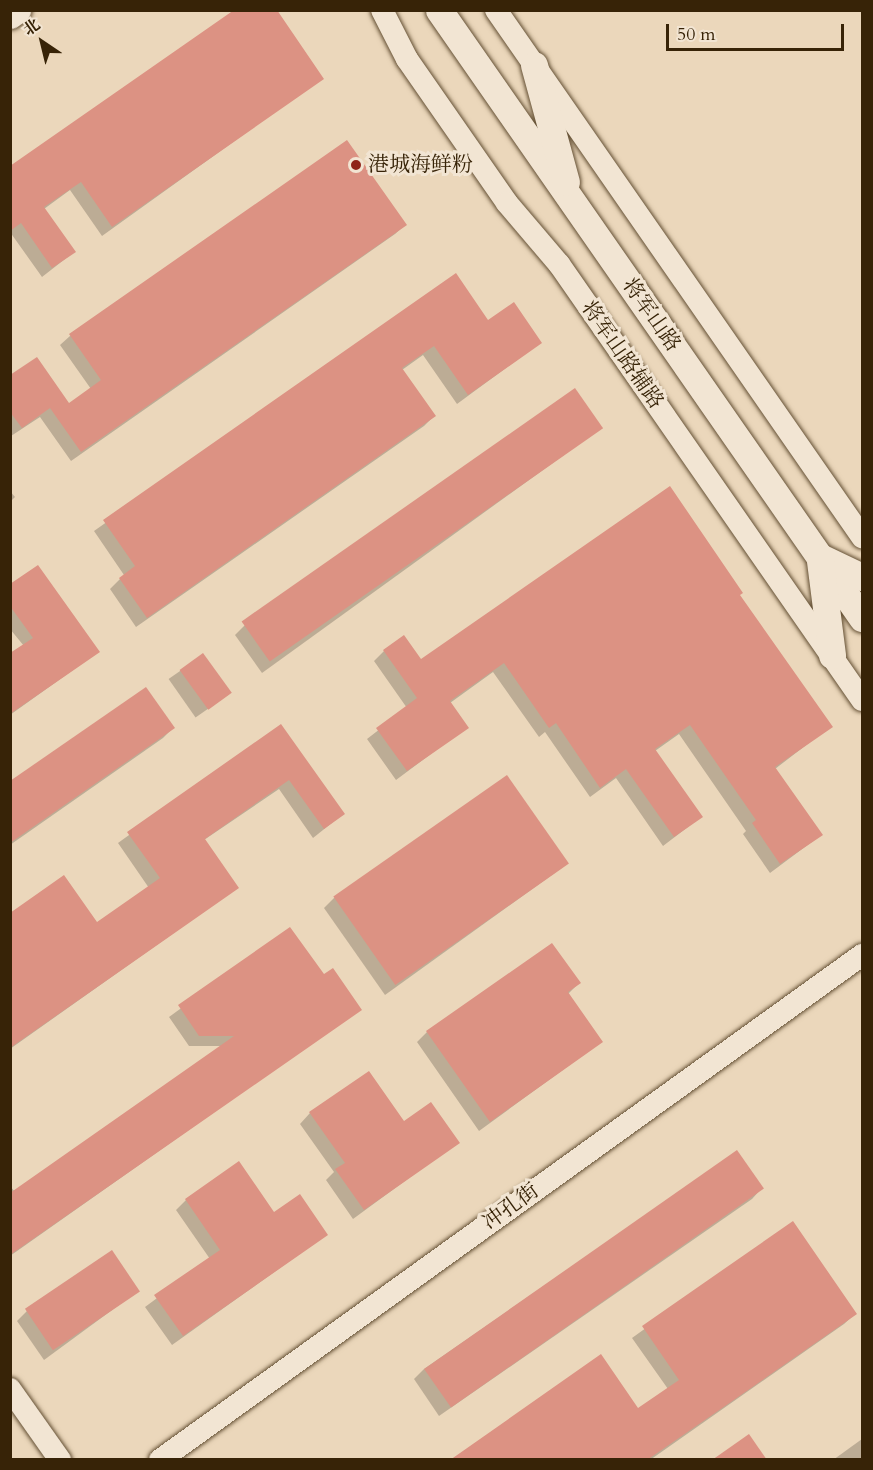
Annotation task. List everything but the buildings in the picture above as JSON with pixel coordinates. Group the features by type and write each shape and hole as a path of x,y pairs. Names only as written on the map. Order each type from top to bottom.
{"street":[{"path":"10,15 17,10"},
{"name":"将军山路辅路","path":"382,10 407,59 501,194 559,264 862,700"},
{"path":"496,10 862,537"},
{"name":"将军山路","path":"439,14 862,618"},
{"path":"534,65 571,200"},
{"path":"820,557 832,655"},
{"path":"820,557 862,577"},
{"name":"冲孔街","path":"160,1460 862,955"},
{"path":"10,1389 60,1460"}],"place":[{"name":"港城海鲜粉","path":"356,165"}]}
